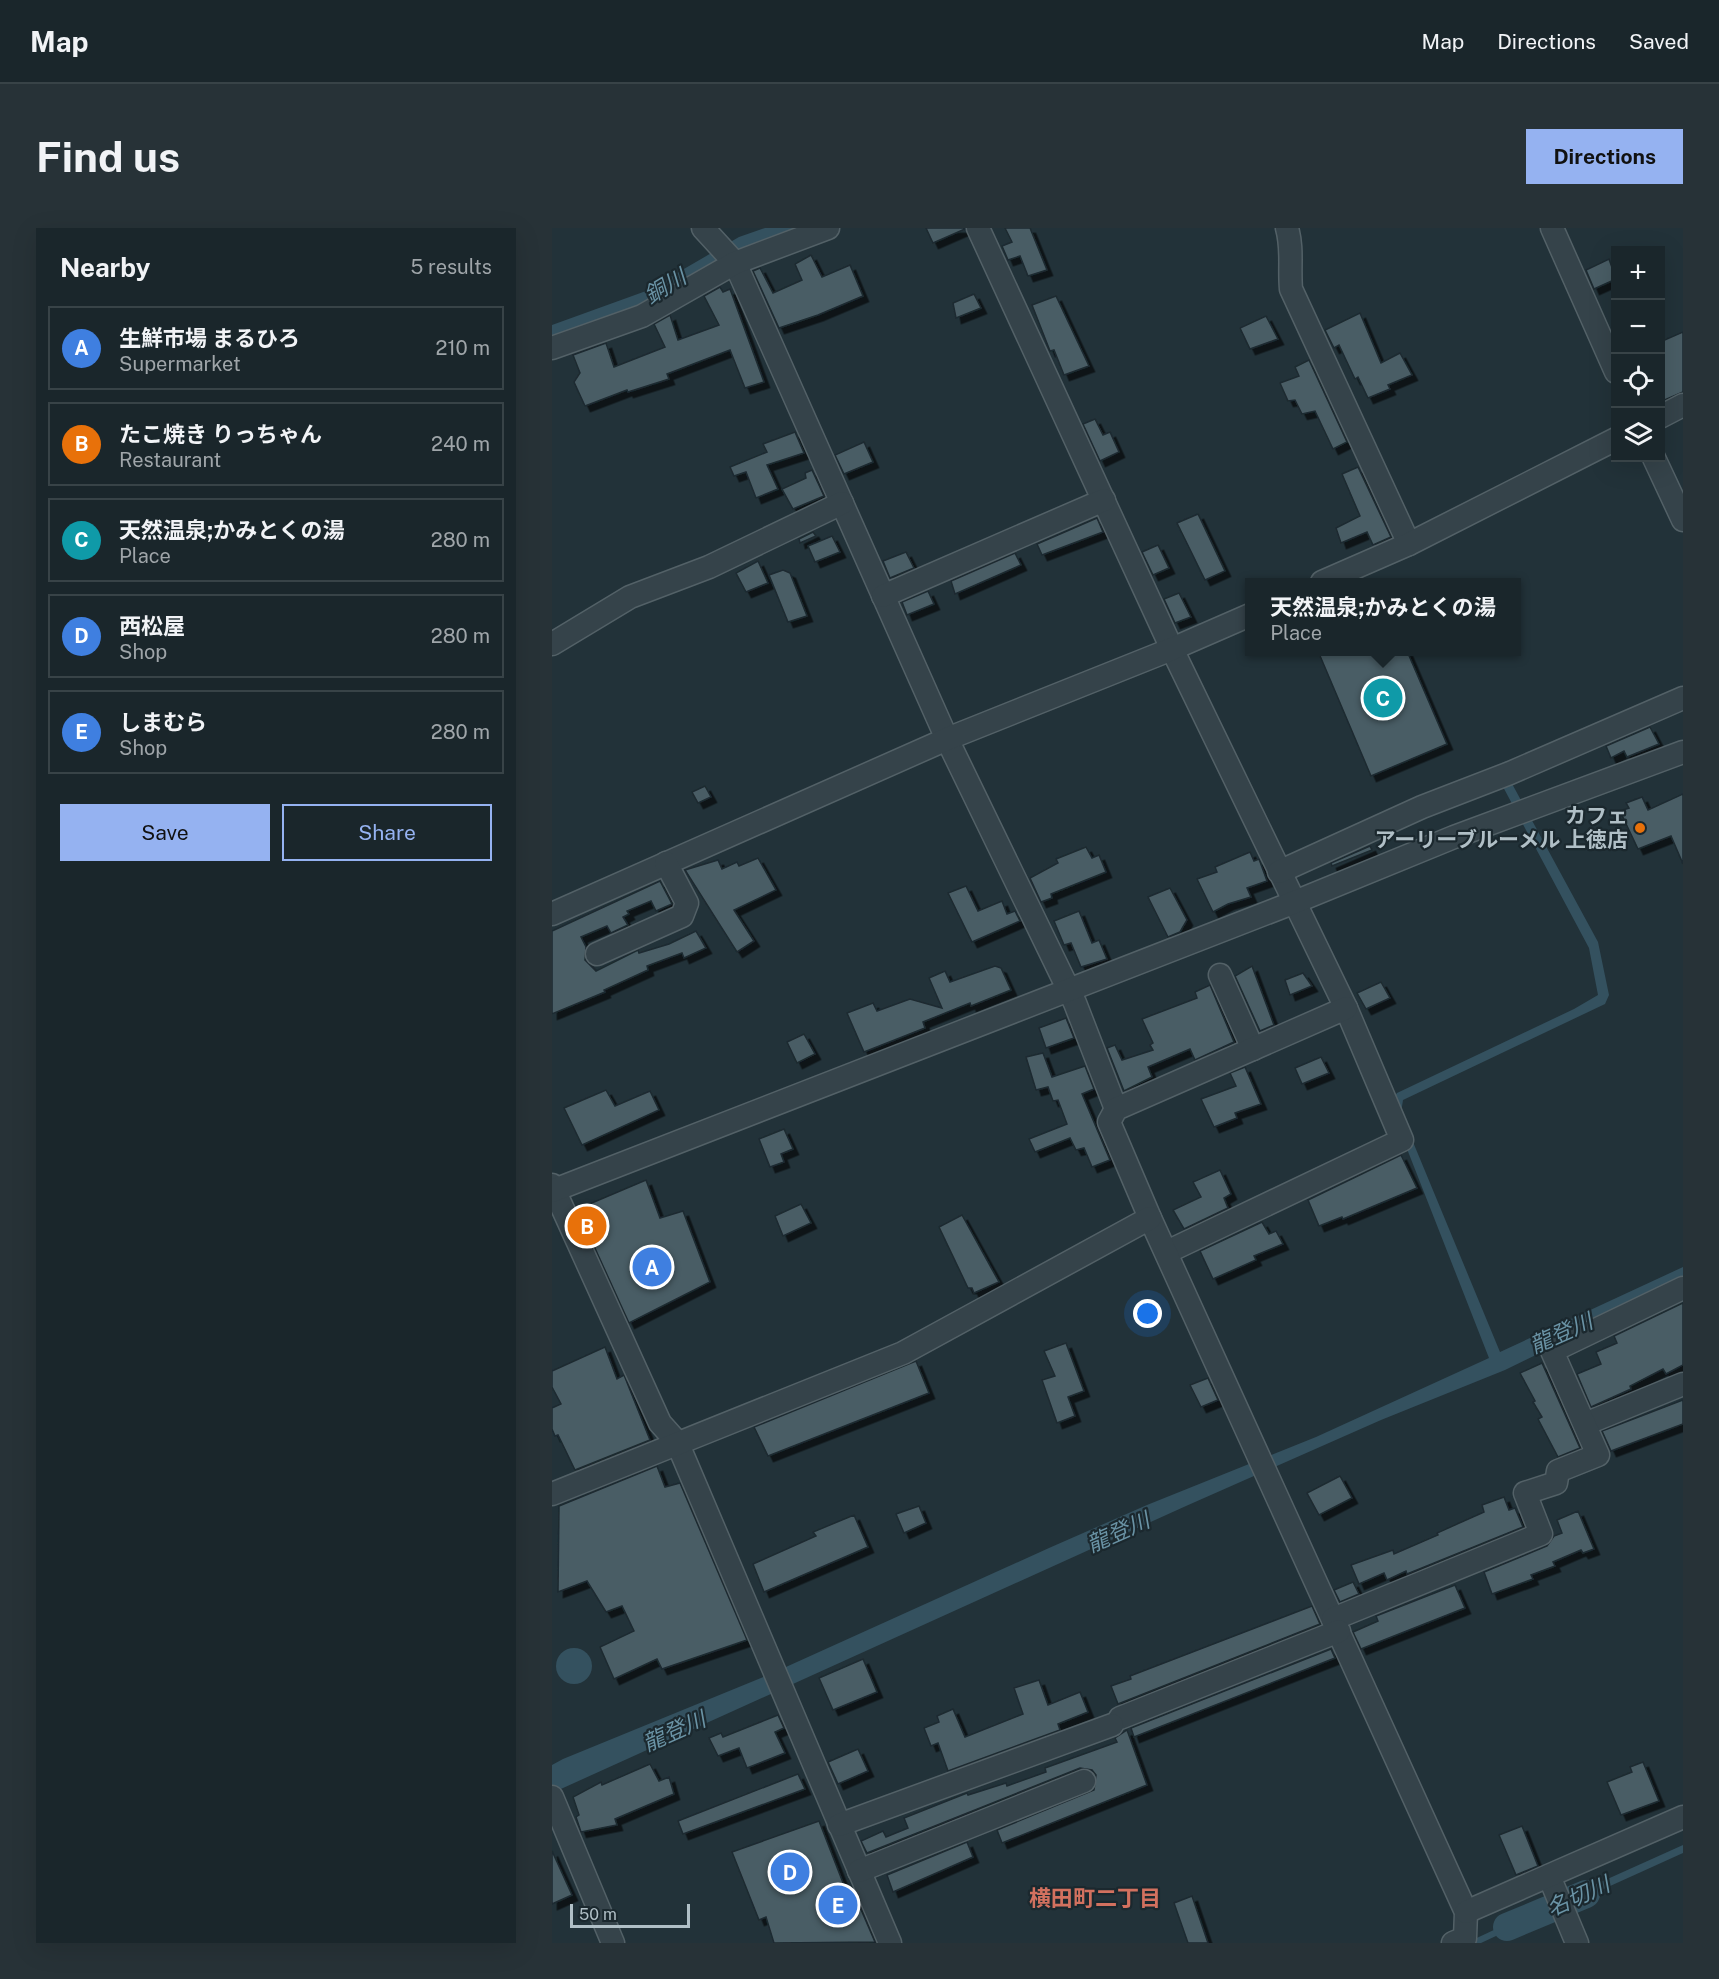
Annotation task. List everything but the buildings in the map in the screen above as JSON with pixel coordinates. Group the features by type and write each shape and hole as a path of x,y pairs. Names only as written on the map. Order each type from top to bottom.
{"street":[{"path":"703,228 735,263 946,739 1069,990 1116,1109"},
{"path":"552,348 642,316 735,263 828,228"},
{"path":"978,228 1172,649 1346,1008 1401,1140 1167,1252"},
{"path":"1287,228 1293,247 1289,264 1291,289 1409,544"},
{"path":"1552,228 1611,361"},
{"path":"1665,414 1683,405"},
{"path":"1331,578 1409,544 1611,443"},
{"path":"1656,462 1683,520"},
{"path":"883,596 1104,500"},
{"path":"552,644 630,597 709,567 842,503"},
{"path":"552,914 946,739 1172,649 1245,617"},
{"path":"1279,873 1422,807 1510,773 1683,698"},
{"path":"890,1943 676,1442 660,1423 553,1189 1295,902 1454,837 1683,752"},
{"path":"597,954 682,916 687,903 666,863"},
{"path":"1220,975 1253,1049"},
{"path":"1346,1008 1116,1109 1109,1122 1150,1218 1466,1912 1465,1938 1453,1943"},
{"path":"552,1494 676,1442 903,1353 1150,1218"},
{"path":"839,1825 1116,1721 1541,1534 1526,1493 1556,1483 1558,1471 1598,1455 1552,1351 1683,1288"},
{"path":"1585,1424 1683,1384"},
{"path":"859,1871 1084,1781"},
{"path":"552,1799 613,1943"},
{"path":"1466,1912 1683,1817"},
{"path":"1549,1876 1577,1943"}],"water":[{"name":"銅川","path":"765,228 807,228 657,301 552,341 552,325 646,291 739,237"},
{"name":"龍登川","path":"1510,780 1598,942 1609,995 1605,1004 1403,1100 1401,1113 1500,1352 1683,1267 1683,1283 1505,1370 1381,1420 1186,1506 552,1793 552,1765 563,1759 766,1676 1049,1548 1147,1505 1316,1437 1489,1358 1389,1103 1397,1093 1574,1009 1598,995 1589,948 1501,783"},
{"path":"574,1648 587,1653 592,1666 587,1679 574,1684 561,1679 556,1666 561,1653"},
{"path":"1683,1845 1683,1853 1566,1906 1563,1899"},
{"path":"1541,1908 1543,1914 1481,1943 1466,1943"}],"waterway":[{"name":"名切川","path":"1507,1927 1586,1894"}],"place":[{"name":"天然温泉;かみとくの湯","path":"1383,698"},
{"name":"カフェ アーリーブルーメル 上徳店","path":"1640,828"},
{"name":"たこ焼き りっちゃん","path":"587,1226"},
{"name":"生鮮市場 まるひろ","path":"652,1267"},
{"name":"西松屋","path":"790,1872"},
{"name":"しまむら","path":"838,1905"}],"district":[{"name":"横田町二丁目","path":"1095,1898"}]}
